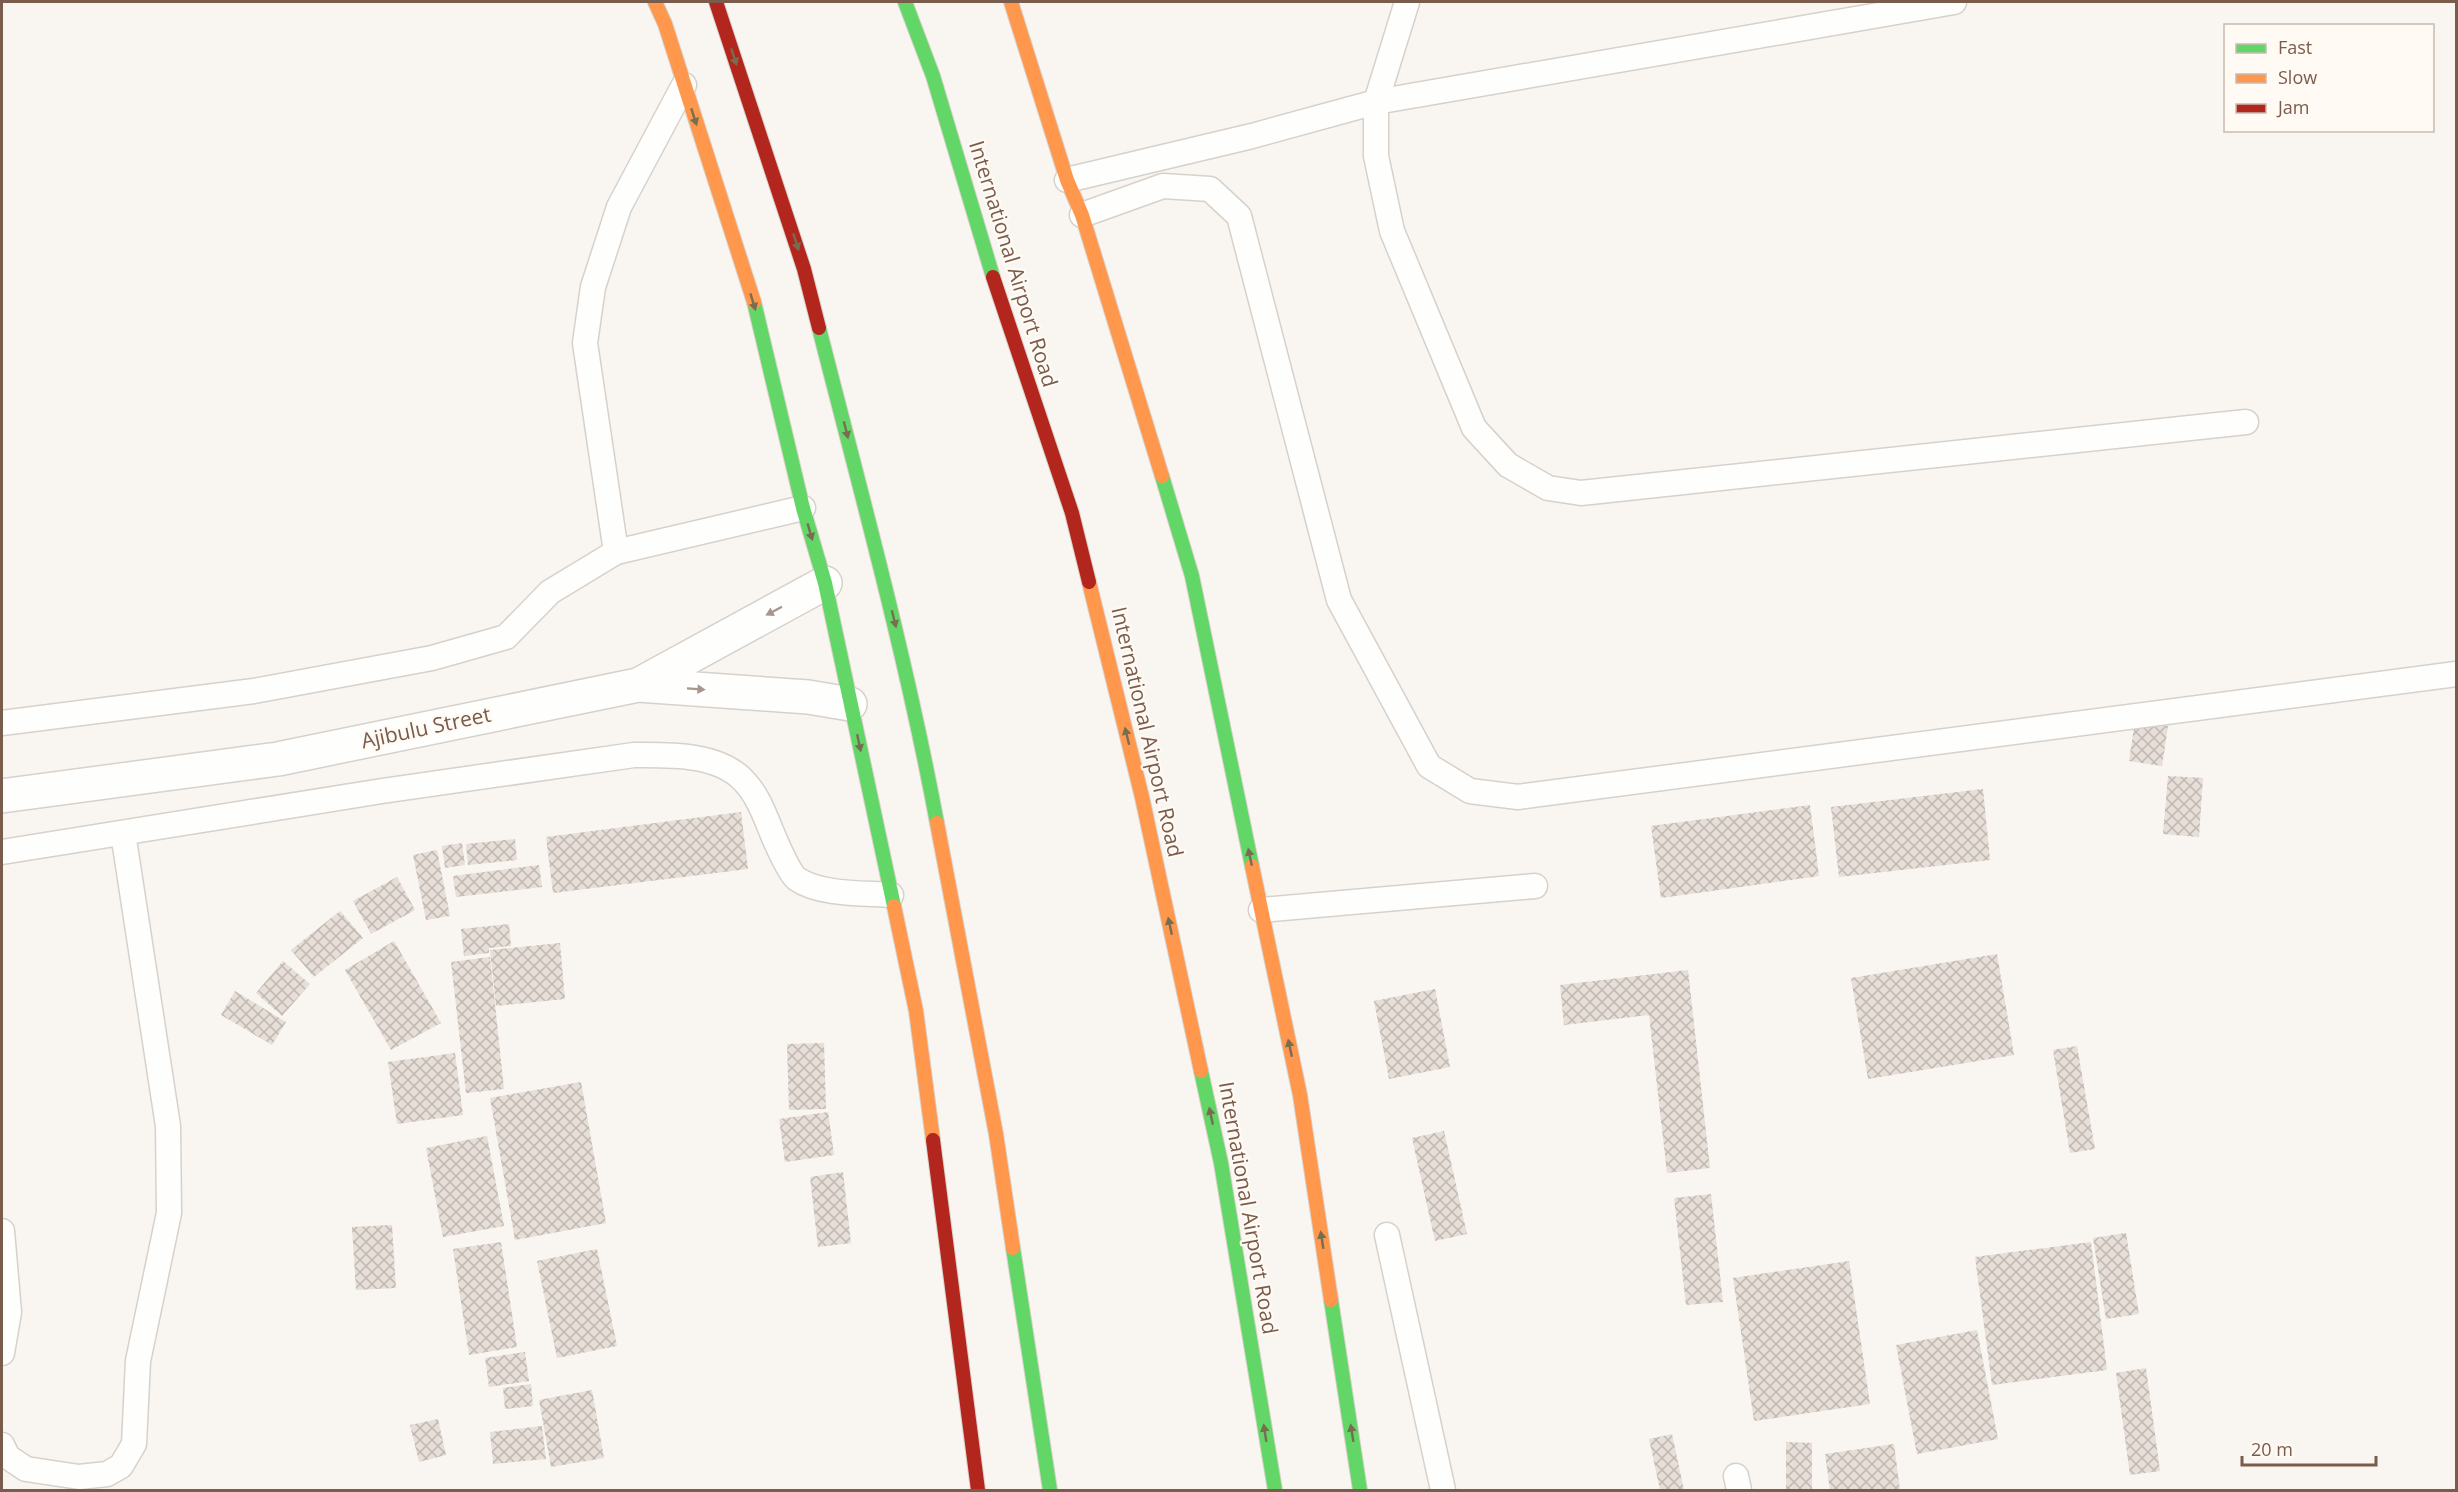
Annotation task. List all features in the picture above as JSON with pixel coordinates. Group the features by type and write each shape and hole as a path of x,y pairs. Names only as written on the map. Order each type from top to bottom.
{"main road":[{"path":"655,2 756,309 803,508 825,583 916,1011 978,1491"},
{"path":"716,2 804,269 897,630 923,747 996,1134 1050,1491"},
{"name":"International Airport Road","path":"905,2 933,76 999,297 1078,536 1142,797 1221,1163 1275,1491"},
{"path":"1011,2 1067,180 1082,215 1192,576 1300,1095 1360,1491"}],"street":[{"name":"Ajibulu Street","path":"2,796 278,759 638,685 825,583"},
{"path":"638,685 808,697 850,704"}],"lane":[{"path":"1407,2 1376,102 1376,156 1392,231 1474,428 1508,465 1548,488 1581,493 2246,422"},
{"path":"1067,180 1252,136 1376,102 1954,2"},
{"path":"616,552 585,343 593,287 619,207 684,85"},
{"path":"1082,215 1163,186 1210,189 1239,216 1339,600 1429,766 1470,791 1518,797 2457,674"},
{"path":"2,723 254,691 432,658 506,637 550,592 616,552 803,508"},
{"path":"2,852 382,791 634,755 675,755 719,764 742,779 760,803 778,846 796,879 819,889 891,895"},
{"path":"2,1445 8,1457 26,1469 79,1477 107,1474 121,1466 134,1444 138,1361 169,1213 168,1126 123,833"},
{"path":"1261,910 1535,886"},
{"path":"2,1231 9,1312 2,1353"},
{"path":"1387,1235 1443,1491"}],"building":[{"path":"2135,721 2168,726 2162,766 2129,761"},
{"path":"2168,776 2203,778 2199,837 2163,834"},
{"path":"1983,789 1990,860 1839,877 1831,807"},
{"path":"1810,805 1819,876 1661,898 1651,826"},
{"path":"741,812 748,869 553,893 546,837"},
{"path":"515,839 517,860 468,865 466,844"},
{"path":"462,843 465,865 445,868 442,846"},
{"path":"437,850 450,916 426,920 413,855"},
{"path":"539,865 542,887 456,897 453,876"},
{"path":"397,877 415,910 371,934 353,901"},
{"path":"340,911 363,938 314,977 291,950"},
{"path":"509,924 511,946 489,948 489,953 464,956 461,929"},
{"path":"394,941 441,1023 391,1050 345,970"},
{"path":"560,943 565,999 496,1006 490,950"},
{"path":"1997,954 2014,1055 1868,1079 1851,978"},
{"path":"490,957 504,1089 466,1093 451,962"},
{"path":"283,961 310,984 282,1016 256,993"},
{"path":"1688,970 1710,1168 1667,1173 1649,1015 1564,1025 1560,985"},
{"path":"1435,989 1450,1067 1389,1079 1374,1001"},
{"path":"235,991 286,1022 272,1045 221,1015"},
{"path":"824,1043 826,1109 789,1110 787,1044"},
{"path":"2077,1046 2095,1149 2070,1153 2053,1050"},
{"path":"455,1053 463,1115 397,1124 388,1062"},
{"path":"581,1082 606,1223 515,1240 490,1098"},
{"path":"828,1112 834,1155 785,1162 779,1119"},
{"path":"1444,1131 1467,1234 1435,1241 1412,1138"},
{"path":"487,1136 504,1226 443,1237 426,1148"},
{"path":"843,1172 851,1243 818,1247 810,1177"},
{"path":"1711,1194 1723,1302 1686,1305 1674,1198"},
{"path":"392,1225 396,1288 356,1290 352,1227"},
{"path":"2126,1233 2139,1314 2106,1319 2093,1238"},
{"path":"501,1242 517,1347 469,1355 453,1249"},
{"path":"2091,1242 2107,1370 1992,1385 1975,1257"},
{"path":"597,1249 617,1346 557,1358 537,1261"},
{"path":"1849,1261 1870,1404 1754,1421 1733,1278"},
{"path":"1977,1330 1998,1439 1917,1454 1896,1345"},
{"path":"525,1352 529,1381 489,1387 485,1358"},
{"path":"2146,1368 2160,1471 2130,1475 2116,1373"},
{"path":"531,1384 533,1406 505,1409 503,1388"},
{"path":"592,1390 604,1458 551,1467 539,1400"},
{"path":"438,1419 446,1455 419,1462 410,1425"},
{"path":"542,1426 546,1459 493,1464 490,1432"},
{"path":"1672,1434 1684,1490 1660,1490 1649,1439"},
{"path":"1786,1442 1812,1443 1812,1490 1786,1490"},
{"path":"1894,1444 1900,1490 1830,1490 1825,1454"}],"traffic: fast":[{"path":"905,2 933,76 993,277"},
{"path":"754,302 803,508 825,583 894,906"},
{"path":"819,328 897,636 937,823"},
{"path":"1162,476 1192,576 1252,866"},
{"path":"1201,1071 1221,1163 1275,1490"},
{"path":"1013,1248 1050,1490"},
{"path":"1331,1300 1360,1490"}],"traffic: slow":[{"path":"655,2 665,24 754,302"},
{"path":"1011,2 1067,180 1082,215 1162,476"},
{"path":"1089,582 1142,797 1201,1071"},
{"path":"937,823 996,1134 1013,1248"},
{"path":"1252,866 1300,1095 1331,1300"},
{"path":"894,906 916,1011 933,1140"}],"traffic: jam":[{"path":"716,2 804,269 819,328"},
{"path":"993,277 1072,513 1089,582"},
{"path":"933,1140 978,1490"}]}
